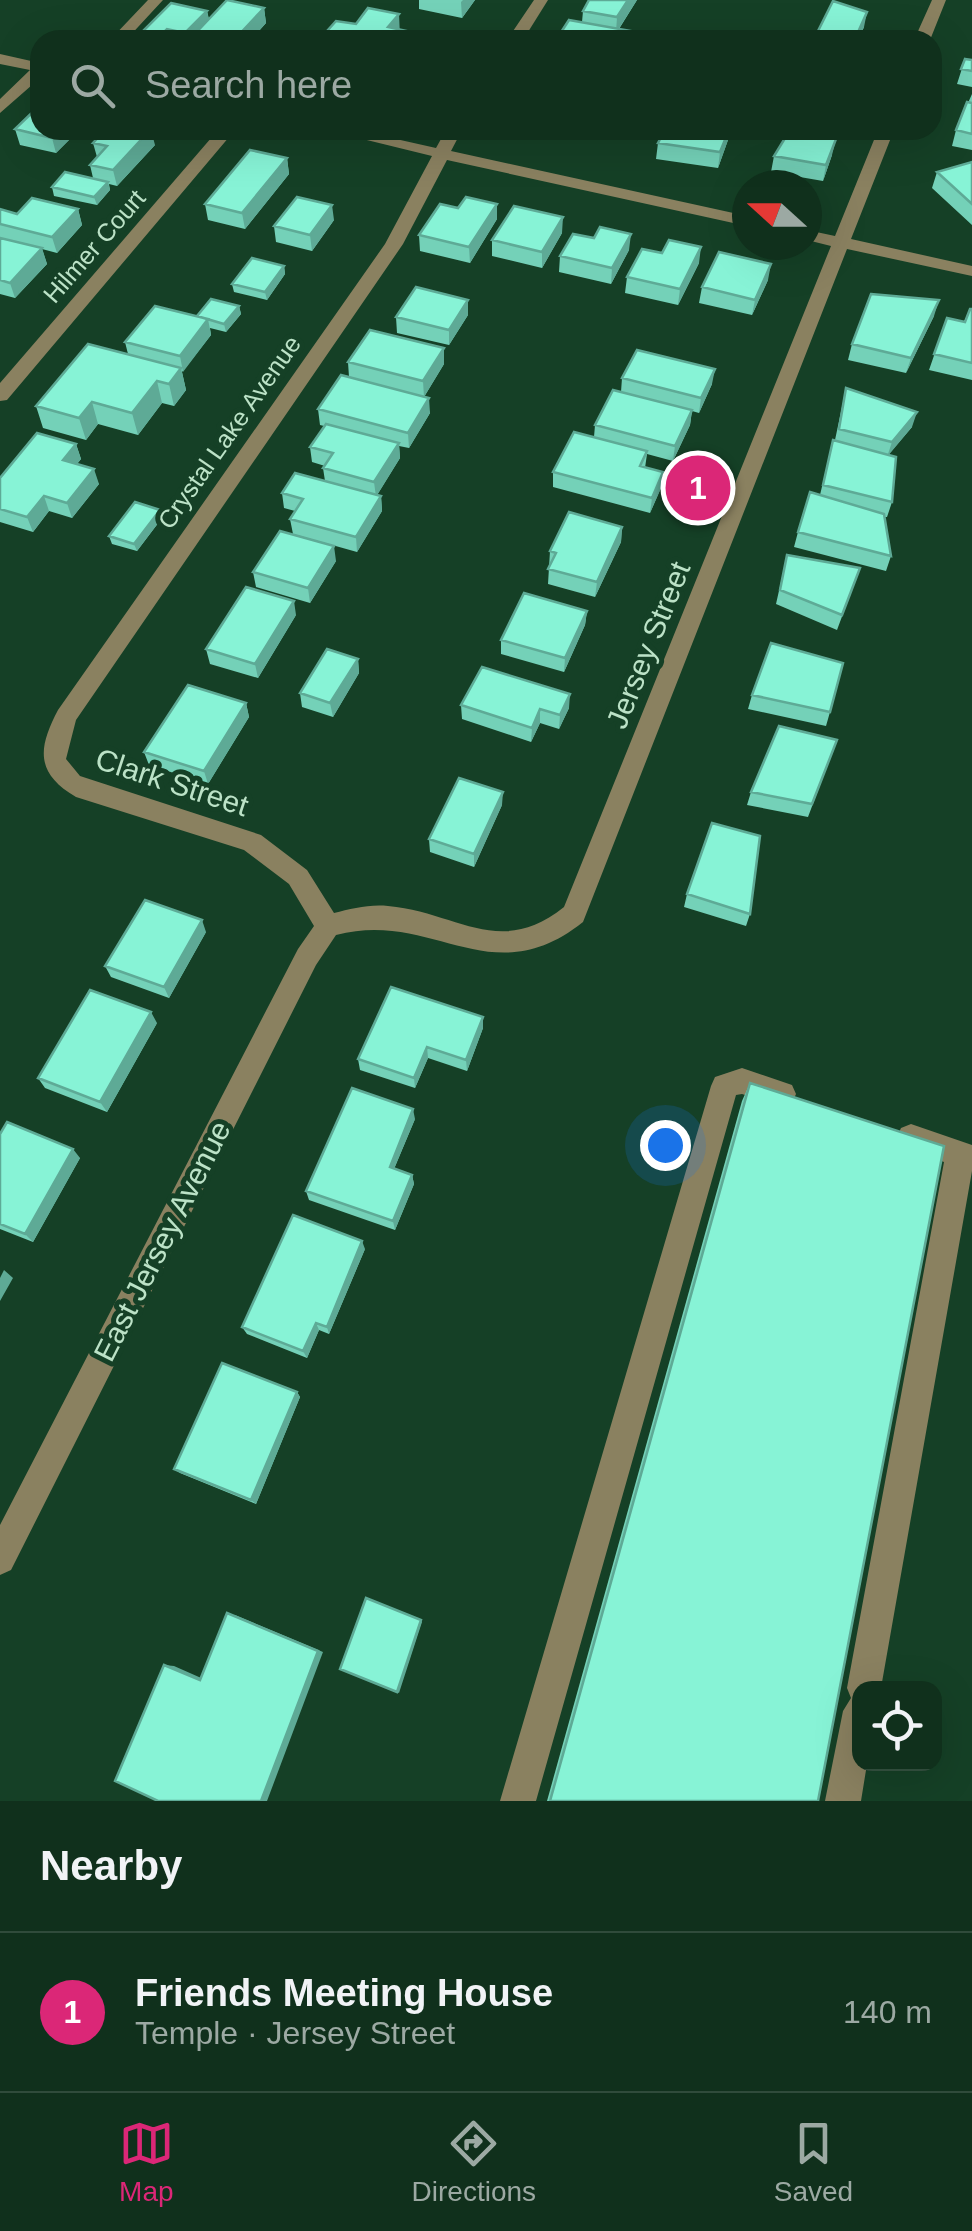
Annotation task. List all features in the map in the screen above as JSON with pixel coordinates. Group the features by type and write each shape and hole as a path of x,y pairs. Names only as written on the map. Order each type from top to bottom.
{"street":[{"path":"128,30 156,0"},
{"path":"521,30 541,0"},
{"path":"926,30 938,0"},
{"path":"0,59 30,66"},
{"path":"0,108 30,78"},
{"name":"Hilmer Court","path":"0,395 218,140"},
{"path":"382,140 732,218"},
{"name":"Crystal Lake Avenue","path":"56,764 52,746 66,716 394,244 448,140"},
{"name":"Jersey Street","path":"328,926 366,916 396,918 470,941 534,941 556,932 574,914 882,140"},
{"path":"822,238 972,271"},
{"name":"Clark Street","path":"56,764 69,782 84,790 252,842 298,877 328,926"},
{"name":"East Jersey Avenue","path":"0,1559 306,957 328,926"},
{"path":"518,1801 725,1086 742,1080 813,1104"},
{"path":"865,1681 966,1156 884,1128"},
{"path":"843,1801 852,1753"}],"building":[{"path":"227,0 264,8 243,30 199,30"},
{"path":"589,0 628,0 617,17 583,11"},
{"path":"833,1 867,12 859,30 818,30"},
{"path":"171,3 207,11 188,30 144,30"},
{"path":"368,8 399,14 388,27 402,30 328,30 336,21 356,24"},
{"path":"569,20 625,30 562,30"},
{"path":"965,59 972,60 972,71 961,69"},
{"path":"967,102 972,103 972,134 956,130"},
{"path":"30,115 30,133 15,129"},
{"path":"141,140 113,170 90,165 107,146 93,143"},
{"path":"660,140 725,140 720,152 658,143"},
{"path":"784,140 836,140 826,165 774,156"},
{"path":"250,150 287,158 242,213 205,204"},
{"path":"972,162 972,204 937,172"},
{"path":"65,172 108,182 94,197 52,187"},
{"path":"297,197 332,205 310,235 274,226"},
{"path":"466,197 497,204 469,247 419,235 440,204 458,208"},
{"path":"32,198 78,209 52,237 0,224 0,209 17,214"},
{"path":"514,206 563,217 542,252 492,240"},
{"path":"600,227 631,234 612,268 560,256 573,234 594,238"},
{"path":"0,238 42,248 10,283 0,280"},
{"path":"669,240 701,247 680,289 627,277 642,249 662,253"},
{"path":"719,252 732,255 732,260 771,264 755,300 702,287"},
{"path":"252,258 284,266 265,292 232,284"},
{"path":"416,287 468,300 449,330 396,317"},
{"path":"871,294 939,300 911,358 852,344"},
{"path":"211,299 239,306 224,324 197,316"},
{"path":"155,306 208,319 180,356 125,342"},
{"path":"970,309 972,363 934,354 947,318 965,322"},
{"path":"370,330 444,348 423,381 348,362"},
{"path":"88,344 181,368 169,384 157,381 132,413 92,402 79,418 36,406"},
{"path":"637,350 715,369 701,398 622,378"},
{"path":"341,375 429,398 408,433 318,409"},
{"path":"846,388 917,412 892,442 839,429"},
{"path":"613,390 692,410 675,446 595,425"},
{"path":"326,424 399,443 374,482 323,468 333,453 310,447"},
{"path":"574,432 647,451 640,466 663,472 652,498 553,472"},
{"path":"37,433 76,444 63,460 94,469 67,503 44,496 27,517 0,509 0,478"},
{"path":"833,440 896,457 892,502 823,485"},
{"path":"295,473 381,496 356,537 290,519 303,499 282,493"},
{"path":"810,492 884,514 891,556 798,532"},
{"path":"135,502 160,510 134,544 109,536"},
{"path":"569,512 622,527 597,582 548,569 556,553 550,551"},
{"path":"280,531 334,546 308,588 253,572"},
{"path":"787,555 860,568 842,615 780,590"},
{"path":"246,587 294,601 255,664 206,649"},
{"path":"524,593 587,611 565,658 501,640"},
{"path":"771,643 843,663 830,712 752,695"},
{"path":"327,649 358,659 330,703 300,693"},
{"path":"482,667 570,694 560,715 540,709 532,728 461,705"},
{"path":"188,685 246,703 204,771 144,752"},
{"path":"779,726 837,740 812,804 751,792"},
{"path":"459,778 503,792 474,854 429,839"},
{"path":"712,823 760,836 750,914 687,894"},
{"path":"145,900 202,920 164,987 105,966"},
{"path":"391,987 483,1017 466,1060 427,1047 414,1078 358,1059"},
{"path":"90,990 151,1012 100,1102 38,1078"},
{"path":"750,1083 944,1146 818,1801 550,1801"},
{"path":"352,1088 413,1109 390,1167 412,1175 393,1221 306,1191"},
{"path":"7,1122 73,1149 25,1234 0,1224 0,1134"},
{"path":"293,1215 362,1241 327,1327 316,1323 303,1351 242,1327"},
{"path":"222,1363 297,1392 251,1500 174,1469"},
{"path":"366,1598 421,1620 397,1692 340,1669"},
{"path":"227,1613 318,1651 261,1801 158,1801 115,1781 164,1665 200,1680"}],"place":[{"name":"Friends Meeting House","path":"698,488"}]}
